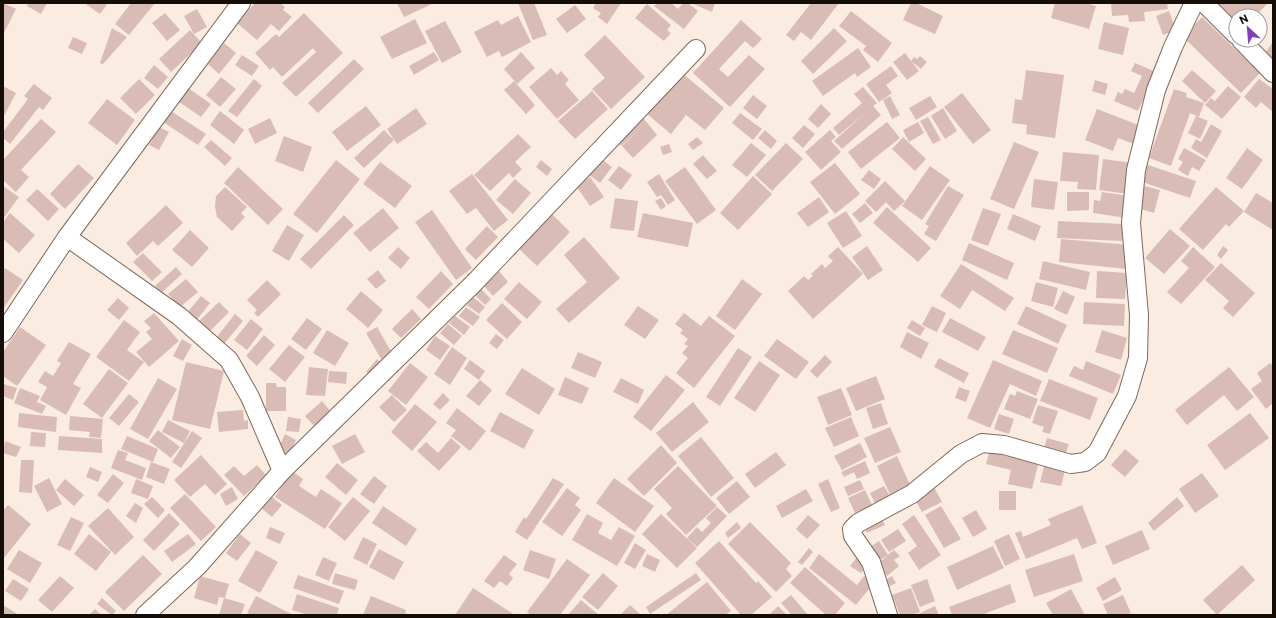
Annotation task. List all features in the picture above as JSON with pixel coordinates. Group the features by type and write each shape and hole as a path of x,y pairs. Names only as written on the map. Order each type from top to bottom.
{"street":[{"path":"3,333 67,237 241,3"},
{"path":"888,615 871,562 853,536 852,529 858,523 912,494 961,454 982,443 1004,445 1071,464 1084,462 1097,453 1127,396 1138,358 1139,315 1131,223 1136,170 1148,130 1156,90 1173,47 1194,3"},
{"path":"1204,3 1228,27"},
{"path":"1249,48 1273,73"},
{"path":"144,615 197,567 282,471 474,283 696,49"},
{"path":"67,237 179,316 229,360 250,397 282,471"}],"building":[{"path":"3,3 16,9 4,33 3,32"},
{"path":"28,3 47,3 41,14 27,6"},
{"path":"84,3 108,3 100,14"},
{"path":"131,3 155,3 129,35 115,24"},
{"path":"255,3 280,3 285,7 283,10 292,17 279,31 271,24 257,40 237,23"},
{"path":"397,3 434,3 404,17"},
{"path":"518,3 534,3 547,35 533,40"},
{"path":"596,3 621,3 607,24 598,17 601,13 593,8"},
{"path":"657,3 671,3 678,9 683,3 688,3 698,11 684,29 654,6"},
{"path":"691,3 715,3 712,12"},
{"path":"811,3 839,3 811,40 801,32 794,41 786,35"},
{"path":"911,3 916,3 943,16 935,34 903,20"},
{"path":"1055,3 1086,3 1096,6 1089,29 1051,18"},
{"path":"1111,3 1167,3 1168,9 1144,12 1145,21 1129,22 1128,15 1112,16"},
{"path":"1218,3 1268,3 1263,8 1228,8 1228,14"},
{"path":"647,4 671,25 667,30 671,33 664,41 635,18"},
{"path":"575,5 586,19 567,33 556,19"},
{"path":"197,9 207,27 194,34 184,16"},
{"path":"851,11 892,43 878,62 863,50 866,46 839,26"},
{"path":"1169,11 1176,30 1163,35 1156,16"},
{"path":"165,13 180,30 167,41 152,23"},
{"path":"304,13 343,53 296,97 282,83 316,52 313,48 282,77 273,67 270,70 255,53 276,34 279,37"},
{"path":"518,16 531,42 502,57 499,51 487,57 474,32 498,20 501,25"},
{"path":"1202,17 1228,42 1228,48 1234,48 1260,73 1241,93 1183,37"},
{"path":"415,19 427,43 392,59 380,37"},
{"path":"741,20 762,39 753,48 745,41 719,69 728,77 749,55 765,69 730,107 693,73"},
{"path":"445,21 462,52 442,63 425,31"},
{"path":"1104,22 1129,28 1123,55 1098,49"},
{"path":"112,28 127,37 103,64 100,63"},
{"path":"834,28 847,41 813,74 801,61"},
{"path":"190,30 202,43 171,72 159,59"},
{"path":"605,35 645,77 611,109 592,89 605,78 584,55"},
{"path":"73,37 87,43 82,54 68,48"},
{"path":"1273,42 1273,65 1262,57"},
{"path":"224,43 236,53 219,74 208,64"},
{"path":"858,48 871,67 857,77 855,73 823,96 812,81"},
{"path":"434,52 439,60 414,75 409,66"},
{"path":"521,52 535,68 517,84 504,69"},
{"path":"905,53 919,71 907,80 893,62"},
{"path":"242,55 259,66 252,76 235,65"},
{"path":"920,56 927,62 921,69 911,61 914,57 917,59"},
{"path":"354,59 364,69 318,113 308,103"},
{"path":"1135,63 1156,72 1138,111 1114,101 1118,92 1122,94 1125,89 1134,93 1142,76 1131,71"},
{"path":"154,65 168,77 158,89 144,78"},
{"path":"891,66 898,76 886,85 892,93 879,102 866,84"},
{"path":"551,68 557,75 561,71 569,80 565,84 579,100 557,119 529,87"},
{"path":"1026,70 1064,75 1055,138 1026,134 1027,125 1012,123 1015,99 1022,100"},
{"path":"1192,70 1216,91 1205,103 1182,81"},
{"path":"681,72 724,108 705,130 686,115 671,134 646,113"},
{"path":"221,77 236,89 220,107 206,95"},
{"path":"139,79 155,95 136,114 120,98"},
{"path":"254,79 262,86 237,117 228,111"},
{"path":"1259,79 1273,89 1273,112 1261,102 1256,108 1244,97"},
{"path":"1095,80 1108,84 1105,95 1092,91"},
{"path":"514,81 535,105 526,114 504,90"},
{"path":"34,84 52,98 43,110 39,107 10,144 3,138 3,132 28,99 24,96"},
{"path":"3,86 16,93 3,118"},
{"path":"1228,86 1241,97 1222,119 1205,105 1211,98 1215,101"},
{"path":"863,87 877,103 839,135 833,128 862,103 854,94"},
{"path":"188,88 211,104 201,117 179,102"},
{"path":"1174,89 1187,93 1186,97 1204,103 1199,117 1190,113 1171,166 1149,158"},
{"path":"592,91 608,109 575,139 558,121"},
{"path":"962,93 991,130 973,144 944,107"},
{"path":"753,95 767,106 757,119 743,108"},
{"path":"890,96 900,115 892,119 883,100"},
{"path":"930,96 937,107 916,120 909,108"},
{"path":"107,99 135,120 117,145 88,123"},
{"path":"821,104 831,114 818,128 808,119"},
{"path":"366,106 381,125 347,151 332,132"},
{"path":"873,106 881,115 842,149 834,141"},
{"path":"416,108 427,124 397,144 387,129"},
{"path":"943,108 957,131 945,139 931,116"},
{"path":"1097,109 1141,126 1134,144 1118,138 1113,151 1085,140"},
{"path":"171,111 206,134 198,145 163,122"},
{"path":"220,111 244,130 234,144 210,125"},
{"path":"740,113 762,129 753,140 732,123"},
{"path":"640,114 657,135 633,158 622,146 644,125 621,146 614,138"},
{"path":"1196,116 1208,121 1200,139 1188,133"},
{"path":"928,117 941,140 933,144 920,121"},
{"path":"270,118 277,133 255,144 248,129"},
{"path":"41,119 56,132 21,170 29,177 16,192 3,180 3,160"},
{"path":"887,122 900,138 861,169 848,152"},
{"path":"918,122 924,133 909,142 903,130"},
{"path":"1211,124 1222,131 1207,158 1191,148 1196,139 1201,142"},
{"path":"804,125 815,134 803,148 792,138"},
{"path":"159,127 169,132 159,150 149,145"},
{"path":"384,130 394,140 364,168 354,158"},
{"path":"765,130 777,141 771,149 758,138"},
{"path":"830,130 836,137 831,141 841,152 821,170 805,152"},
{"path":"518,134 531,147 515,162 522,169 513,178 509,173 490,191 474,175"},
{"path":"284,136 312,147 303,172 275,161"},
{"path":"697,137 703,143 693,150 688,144"},
{"path":"903,137 926,159 915,171 892,149"},
{"path":"211,140 232,158 225,166 204,147"},
{"path":"1014,142 1039,152 1014,209 990,199"},
{"path":"751,143 766,155 747,177 732,165"},
{"path":"786,143 803,159 772,191 755,175"},
{"path":"669,144 672,152 663,155 660,147"},
{"path":"1184,148 1206,160 1199,171 1192,167 1188,176 1178,170 1183,162 1178,159"},
{"path":"1247,148 1263,160 1242,189 1226,178"},
{"path":"1063,152 1099,155 1096,190 1077,189 1078,182 1060,181"},
{"path":"703,155 717,171 707,179 693,164"},
{"path":"599,157 612,167 600,183 587,173"},
{"path":"1103,159 1133,163 1129,194 1099,190"},
{"path":"336,160 360,179 317,233 293,214"},
{"path":"541,160 552,169 547,176 536,167"},
{"path":"380,162 412,186 395,208 363,184"},
{"path":"835,163 860,194 835,214 810,182"},
{"path":"78,164 94,178 65,209 50,194"},
{"path":"1145,164 1196,181 1190,198 1139,181"},
{"path":"619,166 632,175 621,190 608,180"},
{"path":"930,166 950,180 922,220 902,206"},
{"path":"238,167 283,209 268,225 224,183"},
{"path":"685,167 716,210 697,224 665,181"},
{"path":"869,170 881,179 874,189 861,180"},
{"path":"472,174 508,220 494,231 476,208 467,214 449,191"},
{"path":"659,174 675,200 668,205 661,195 657,197 647,182"},
{"path":"753,176 772,194 738,230 720,213"},
{"path":"590,177 604,197 590,206 576,186"},
{"path":"515,179 531,193 513,214 496,200"},
{"path":"1034,179 1058,182 1054,210 1031,207"},
{"path":"885,181 905,201 894,211 886,202 876,212 865,201"},
{"path":"1140,185 1160,190 1154,213 1137,208"},
{"path":"3,186 19,197 3,219"},
{"path":"948,186 964,195 936,241 924,234 929,226 925,224"},
{"path":"225,187 247,207 241,213 245,217 232,231 217,217 215,206 216,196"},
{"path":"1216,187 1244,211 1229,227 1226,224 1203,250 1179,229"},
{"path":"37,189 59,209 48,221 26,200"},
{"path":"1067,192 1089,192 1089,210 1067,211"},
{"path":"1102,192 1130,196 1126,218 1093,213 1094,200 1100,201"},
{"path":"1256,193 1273,203 1273,230 1244,212"},
{"path":"819,197 829,212 808,227 797,213"},
{"path":"615,198 638,201 634,231 610,228"},
{"path":"661,198 666,206 661,210 655,201"},
{"path":"865,203 873,213 860,223 852,214"},
{"path":"166,205 183,223 158,246 153,241 137,256 126,243"},
{"path":"887,207 931,248 918,262 873,223"},
{"path":"383,208 399,228 370,252 353,233"},
{"path":"983,208 1001,214 988,246 971,240"},
{"path":"432,210 472,268 456,280 415,222"},
{"path":"846,211 862,236 843,248 827,223"},
{"path":"10,213 35,235 19,253 3,239 3,222"},
{"path":"551,213 570,232 537,266 517,247"},
{"path":"643,213 693,223 688,247 637,237"},
{"path":"1013,214 1041,226 1035,241 1007,229"},
{"path":"344,215 354,225 311,269 300,259"},
{"path":"1058,221 1123,224 1122,241 1057,238"},
{"path":"287,225 304,235 289,261 272,251"},
{"path":"487,226 498,237 476,260 465,249"},
{"path":"1170,229 1190,246 1164,274 1145,258"},
{"path":"190,230 209,248 192,267 172,250"},
{"path":"584,237 620,278 569,323 556,309 587,282 564,255"},
{"path":"1061,239 1130,245 1127,269 1059,262"},
{"path":"969,243 1014,263 1007,280 962,260"},
{"path":"867,246 883,270 868,280 852,257"},
{"path":"1223,246 1228,250 1221,259 1217,255"},
{"path":"398,247 410,258 401,269 388,258"},
{"path":"838,247 863,274 813,319 788,291 804,276 808,280 813,276 811,274 822,264 825,268 833,261 828,256"},
{"path":"1193,247 1215,267 1181,304 1167,292 1189,268 1181,261"},
{"path":"143,253 162,272 152,281 133,262"},
{"path":"1043,261 1090,272 1086,290 1039,279"},
{"path":"1221,263 1255,293 1233,317 1223,308 1229,301 1205,280"},
{"path":"961,264 1014,298 1005,311 972,290 960,309 940,296"},
{"path":"176,267 182,274 161,293 155,286"},
{"path":"5,268 23,280 3,309 3,271"},
{"path":"378,270 386,281 376,289 367,279"},
{"path":"441,271 453,284 429,309 416,297"},
{"path":"499,271 508,282 493,296 483,285"},
{"path":"1097,271 1127,273 1125,299 1096,298"},
{"path":"186,279 198,292 180,307 168,294"},
{"path":"742,279 762,294 735,330 716,316"},
{"path":"267,280 281,294 258,317 254,313 257,310 247,300"},
{"path":"519,282 542,302 527,319 504,299"},
{"path":"1036,282 1058,288 1053,307 1031,301"},
{"path":"481,289 491,299 485,305 475,295"},
{"path":"361,291 383,310 368,328 346,309"},
{"path":"1063,291 1075,297 1067,315 1054,309"},
{"path":"201,296 210,303 196,321 186,314"},
{"path":"473,297 485,307 479,314 467,305"},
{"path":"118,298 129,308 119,320 107,310"},
{"path":"219,302 229,312 209,332 198,322"},
{"path":"1084,302 1125,304 1124,326 1083,324"},
{"path":"502,303 522,322 507,339 486,320"},
{"path":"638,306 659,320 645,339 624,325"},
{"path":"932,306 946,313 937,332 922,325"},
{"path":"1026,306 1067,325 1058,344 1017,324"},
{"path":"466,307 480,317 473,326 459,316"},
{"path":"412,309 421,319 401,338 392,329"},
{"path":"154,313 179,341 149,367 136,352 152,339 146,332 151,328 144,321"},
{"path":"684,313 701,326 709,316 735,336 694,388 676,373 688,358 682,353 688,346 684,344 688,339 680,333 683,330 675,324"},
{"path":"235,314 243,321 224,344 216,338"},
{"path":"455,316 470,327 464,335 449,323"},
{"path":"307,318 322,329 306,350 291,339"},
{"path":"950,318 986,337 978,351 942,332"},
{"path":"251,319 263,329 247,350 234,340"},
{"path":"124,320 140,332 127,350 144,362 129,381 96,357"},
{"path":"912,320 925,328 920,336 907,328"},
{"path":"448,324 462,336 454,345 440,333"},
{"path":"20,327 46,345 17,386 3,376 3,352"},
{"path":"377,327 392,353 381,359 366,333"},
{"path":"327,330 349,343 335,366 313,353"},
{"path":"1013,330 1058,348 1047,373 1002,354"},
{"path":"1102,330 1127,338 1121,360 1095,352"},
{"path":"907,332 929,343 921,359 900,347"},
{"path":"496,334 504,340 497,349 489,343"},
{"path":"264,335 275,345 257,366 246,356"},
{"path":"435,336 450,346 440,360 426,350"},
{"path":"182,339 192,345 183,361 173,356"},
{"path":"777,339 809,362 796,379 764,356"},
{"path":"69,342 91,354 73,384 81,388 66,415 40,400 47,387 38,382 45,371 53,376 61,363 57,361"},
{"path":"289,345 305,357 285,382 269,369"},
{"path":"452,347 467,358 450,385 434,374"},
{"path":"738,348 752,357 720,406 706,397"},
{"path":"578,352 602,362 595,378 571,368"},
{"path":"825,355 832,362 817,378 810,371"},
{"path":"939,358 969,373 964,383 934,367"},
{"path":"377,359 384,366 373,378 366,372"},
{"path":"470,360 485,371 479,380 464,369"},
{"path":"993,360 1042,381 1036,396 1010,384 990,428 967,418"},
{"path":"759,361 780,375 755,412 734,398"},
{"path":"1086,361 1121,375 1113,394 1069,376 1074,366 1083,370"},
{"path":"186,362 224,371 210,429 172,420"},
{"path":"410,363 428,377 406,405 388,391"},
{"path":"1270,363 1273,366 1273,403 1266,409 1251,389 1262,381 1257,373"},
{"path":"309,367 328,369 325,396 306,395"},
{"path":"1229,367 1254,397 1237,411 1224,395 1187,425 1175,410"},
{"path":"522,368 555,389 539,415 505,394"},
{"path":"109,369 128,383 102,418 83,404"},
{"path":"329,371 347,372 346,384 328,382"},
{"path":"666,375 685,390 651,431 633,417"},
{"path":"876,376 885,399 856,411 846,388"},
{"path":"565,377 589,388 582,404 558,395"},
{"path":"158,378 177,389 148,439 130,429"},
{"path":"621,378 644,390 638,404 613,392"},
{"path":"1049,379 1098,398 1090,420 1040,401"},
{"path":"480,380 492,390 479,406 466,396"},
{"path":"266,383 276,383 277,387 286,387 286,411 266,411"},
{"path":"3,384 17,388 13,400 3,396"},
{"path":"959,387 970,391 966,402 955,398"},
{"path":"20,388 40,396 37,402 46,406 42,414 14,403"},
{"path":"841,388 852,415 828,425 817,397"},
{"path":"1017,391 1038,399 1030,419 1004,409 1010,394 1015,396"},
{"path":"443,393 450,400 440,410 433,404"},
{"path":"129,394 139,402 119,426 109,418"},
{"path":"392,395 407,410 394,422 379,407"},
{"path":"322,401 331,412 314,426 305,416"},
{"path":"693,402 709,422 672,452 656,433"},
{"path":"881,403 888,424 873,429 866,408"},
{"path":"415,404 437,422 412,451 391,432"},
{"path":"1038,405 1058,411 1050,434 1042,432 1044,427 1032,423"},
{"path":"457,408 486,431 470,451 451,436 456,430 446,423"},
{"path":"243,410 244,421 248,420 248,429 219,432 217,412"},
{"path":"500,412 534,430 524,449 490,431"},
{"path":"19,413 57,417 56,432 18,427"},
{"path":"1250,413 1269,438 1225,470 1207,445"},
{"path":"999,414 1014,419 1009,434 994,429"},
{"path":"70,416 103,419 101,438 89,437 90,432 69,430"},
{"path":"288,417 301,419 299,432 286,431"},
{"path":"851,417 859,436 834,447 825,428"},
{"path":"168,420 190,431 184,443 162,432"},
{"path":"890,427 901,452 875,463 864,438"},
{"path":"158,430 180,447 171,458 149,441"},
{"path":"192,431 202,438 181,468 172,462"},
{"path":"31,432 46,433 45,447 30,446"},
{"path":"285,434 296,440 289,454 278,449"},
{"path":"355,434 365,452 342,464 332,446"},
{"path":"59,436 102,439 102,453 58,450"},
{"path":"127,436 158,449 153,462 121,449"},
{"path":"701,437 734,478 711,497 678,456"},
{"path":"451,438 461,447 439,471 417,451 426,442 438,453"},
{"path":"1047,438 1069,444 1064,458 1043,452"},
{"path":"5,441 21,447 16,457 3,453"},
{"path":"860,443 867,457 842,470 834,456"},
{"path":"661,445 677,463 644,496 627,479"},
{"path":"1125,449 1139,461 1125,477 1111,465"},
{"path":"118,450 128,453 125,460 146,468 142,480 111,468"},
{"path":"990,450 1039,461 1032,489 1008,484 1011,470 986,464"},
{"path":"776,452 786,465 755,488 745,474"},
{"path":"201,455 227,484 215,495 205,484 190,497 174,480"},
{"path":"897,456 912,489 892,499 877,466"},
{"path":"21,460 34,460 32,493 19,492"},
{"path":"865,461 870,473 857,479 854,472 844,477 841,472"},
{"path":"151,462 170,469 164,484 146,477"},
{"path":"337,463 358,480 346,495 325,477"},
{"path":"1045,463 1066,467 1061,486 1040,482"},
{"path":"257,465 266,475 244,496 224,475 234,466 244,476"},
{"path":"678,466 717,506 686,535 666,514 672,508 654,489"},
{"path":"90,467 102,472 98,482 86,477"},
{"path":"292,471 303,479 299,486 316,497 321,489 342,503 325,529 275,497"},
{"path":"1202,473 1219,496 1195,513 1179,489"},
{"path":"113,474 124,483 108,503 97,495"},
{"path":"374,476 387,486 374,504 360,494"},
{"path":"49,478 62,504 47,512 34,486"},
{"path":"553,478 564,484 527,540 515,532 524,517 526,519"},
{"path":"614,478 654,506 635,532 596,503"},
{"path":"65,479 84,495 74,506 56,490"},
{"path":"136,479 153,486 148,499 131,493"},
{"path":"828,479 840,508 831,512 818,484"},
{"path":"860,480 864,489 848,496 844,487"},
{"path":"737,481 750,497 729,514 716,498"},
{"path":"884,486 890,496 875,503 870,493"},
{"path":"232,487 238,499 226,506 220,494"},
{"path":"934,487 942,502 922,512 914,498"},
{"path":"567,488 580,498 575,505 581,510 562,536 542,522"},
{"path":"806,489 813,501 782,518 776,506"},
{"path":"865,490 872,505 855,513 848,498"},
{"path":"999,491 1016,491 1016,510 999,510"},
{"path":"185,494 216,527 201,541 170,508"},
{"path":"271,496 282,505 272,517 261,508"},
{"path":"152,497 165,510 158,518 144,504"},
{"path":"353,497 370,511 345,541 328,527"},
{"path":"1177,497 1184,506 1154,531 1148,523"},
{"path":"135,503 143,508 136,523 126,516"},
{"path":"8,505 31,524 4,558 3,511"},
{"path":"1082,505 1097,543 1082,549 1077,538 1026,559 1015,533 1021,531 1023,537 1051,525 1048,519"},
{"path":"383,506 417,529 406,546 372,523"},
{"path":"941,506 961,539 944,548 925,515"},
{"path":"717,507 727,516 697,547 687,538 697,527 702,532 711,523 706,518"},
{"path":"108,508 134,537 115,555 88,526"},
{"path":"976,510 987,529 973,537 962,518"},
{"path":"169,513 180,524 154,551 143,540"},
{"path":"587,514 603,523 598,533 611,540 619,527 635,536 617,566 572,540"},
{"path":"661,514 697,548 677,568 642,534"},
{"path":"808,515 820,525 807,539 796,529"},
{"path":"914,515 941,555 919,570 908,553 917,546 902,524"},
{"path":"880,516 885,525 867,533 863,525"},
{"path":"71,517 84,523 70,551 57,545"},
{"path":"737,522 741,528 728,538 725,533"},
{"path":"750,522 791,563 786,569 792,576 776,592 728,544"},
{"path":"270,527 285,533 280,544 266,538"},
{"path":"898,529 906,541 889,552 881,540"},
{"path":"1142,530 1150,549 1113,565 1105,546"},
{"path":"89,534 111,552 96,571 74,554"},
{"path":"188,534 196,544 172,562 164,551"},
{"path":"240,534 251,543 237,561 226,553"},
{"path":"1009,534 1020,559 1005,566 994,541"},
{"path":"363,537 377,544 367,565 353,558"},
{"path":"719,541 756,583 758,581 772,597 751,615 741,615 695,563"},
{"path":"879,541 888,555 876,562 867,549"},
{"path":"635,543 646,550 635,569 624,563"},
{"path":"993,546 1004,568 957,590 947,567"},
{"path":"809,548 813,552 802,565 798,562"},
{"path":"379,549 404,562 394,580 369,567"},
{"path":"19,550 42,563 30,583 7,569"},
{"path":"256,550 278,562 260,593 238,581"},
{"path":"530,550 556,559 549,579 523,570"},
{"path":"894,550 900,556 894,560 899,566 887,576 877,564"},
{"path":"647,554 660,560 655,572 642,566"},
{"path":"819,554 857,585 864,576 874,583 856,605 809,568"},
{"path":"1074,554 1083,581 1034,597 1025,570"},
{"path":"143,555 162,574 124,611 105,592"},
{"path":"504,555 517,564 509,574 513,578 507,586 500,581 494,588 484,581"},
{"path":"323,557 337,563 329,581 315,575"},
{"path":"857,557 867,564 861,573 850,566"},
{"path":"567,559 590,575 560,615 531,615 527,612"},
{"path":"1242,565 1255,580 1217,615 1203,600"},
{"path":"805,567 845,603 835,615 826,615 790,583"},
{"path":"335,573 358,580 355,590 332,584"},
{"path":"603,573 618,586 598,610 582,597"},
{"path":"696,573 701,580 650,614 646,607"},
{"path":"298,575 344,591 339,604 293,588"},
{"path":"60,576 74,588 52,612 38,600"},
{"path":"200,576 229,584 225,598 219,597 217,605 194,598"},
{"path":"892,576 896,583 884,589 881,583"},
{"path":"1115,577 1122,590 1103,601 1096,588"},
{"path":"13,579 29,589 21,601 5,591"},
{"path":"927,579 935,601 920,607 911,585"},
{"path":"707,582 731,611 725,615 666,615"},
{"path":"1010,584 1016,602 981,615 952,615 949,607"},
{"path":"473,588 515,615 455,615"},
{"path":"911,588 920,612 911,615 900,615 892,595"},
{"path":"1071,589 1085,615 1053,615 1046,603"},
{"path":"297,594 339,608 337,615 308,615 292,610"},
{"path":"791,595 808,615 792,615 781,603"},
{"path":"1123,595 1131,613 1125,615 1108,615 1103,604"},
{"path":"256,596 293,615 251,615 247,613"},
{"path":"371,596 406,610 405,615 363,615"},
{"path":"102,598 116,611 112,615 97,604"},
{"path":"224,598 245,604 241,615 219,615"},
{"path":"581,600 599,615 568,615"},
{"path":"3,605 19,615 3,615"},
{"path":"630,605 641,615 620,615"},
{"path":"778,606 787,615 770,614"},
{"path":"935,606 939,615 916,615"},
{"path":"95,609 101,615 89,615"}]}
